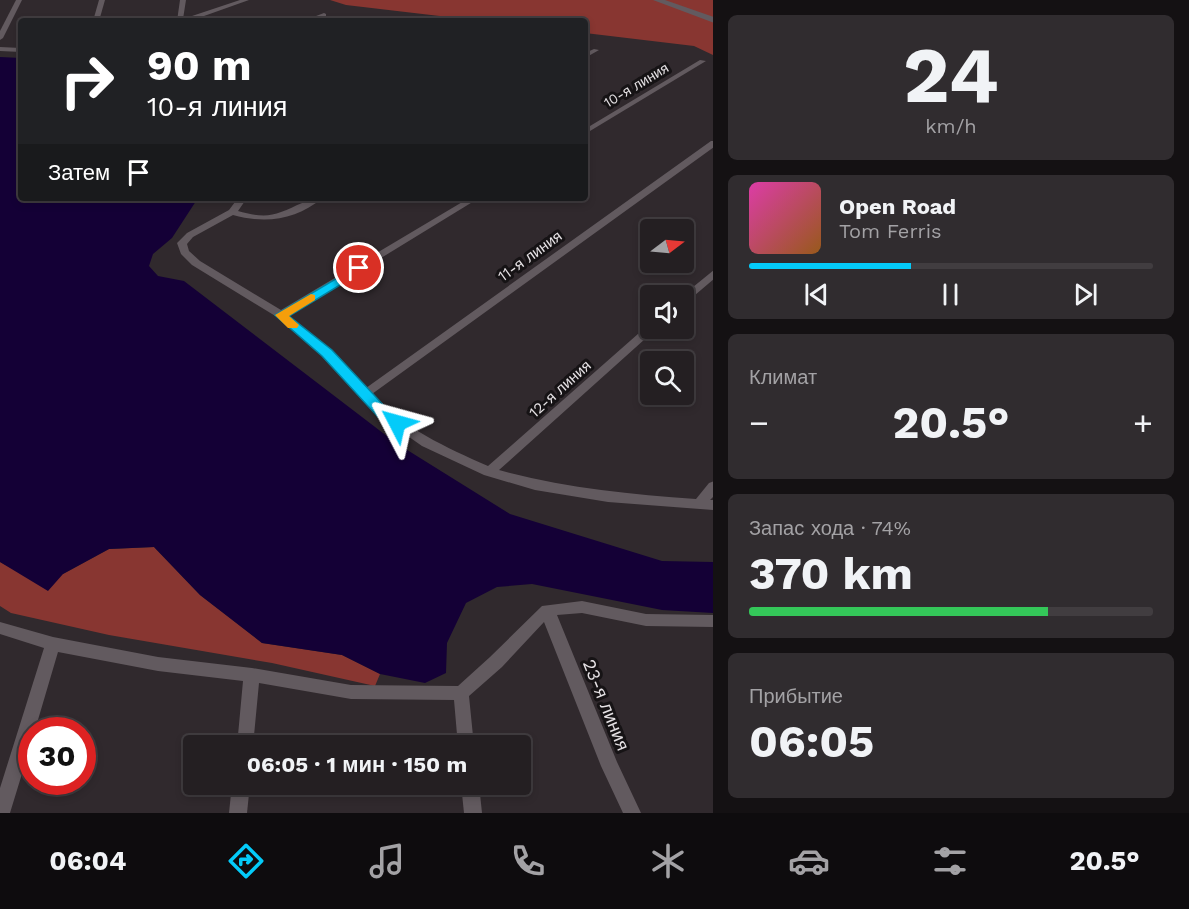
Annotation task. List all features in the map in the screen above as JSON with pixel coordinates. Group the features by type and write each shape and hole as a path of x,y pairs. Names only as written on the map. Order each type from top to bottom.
{"street":[{"path":"0,38 19,0"},
{"path":"97,18 102,0"},
{"path":"182,18 183,0"},
{"path":"191,18 246,0"},
{"path":"657,0 713,20"},
{"path":"315,18 324,15"},
{"path":"0,49 18,50"},
{"path":"588,54 596,50"},
{"name":"10-я линия","path":"588,130 702,61"},
{"name":"11-я линия","path":"365,394 713,144"},
{"path":"241,201 232,212 190,235 182,243 184,252 196,263 281,315 327,353 383,413 426,443 489,472 535,485 608,497 713,505"},
{"path":"232,212 255,219 272,219 285,216 312,201"},
{"path":"281,315 470,201"},
{"path":"694,290 713,274"},
{"name":"12-я линия","path":"489,472 640,338"},
{"path":"699,504 713,487"},
{"path":"0,628 53,644 158,664 252,675 351,692 461,693 496,662 547,610 582,607 646,620 713,621"},
{"name":"23-я линия","path":"547,610 609,766 632,813"},
{"path":"1,813 53,644"},
{"path":"245,735 252,675"},
{"path":"461,693 465,735"},
{"path":"238,813 240,795"},
{"path":"471,795 473,813"}],"shaded area":[{"path":"330,0 713,0 713,55 694,46 588,33 588,18 456,18 346,5"},
{"path":"0,57 18,58 18,201 196,201 172,238 153,254 149,266 158,276 184,281 396,443 510,514 662,561 713,562 713,613 662,610 532,584 497,587 466,603 447,643 446,673 425,683 380,674 342,655 262,643 200,595 154,547 109,549 63,574 48,591 0,562"},
{"path":"154,547 200,595 262,643 342,655 380,674 375,686 272,663 109,635 11,613 0,606 0,562 19,572 63,574 109,549"}],"slow traffic":[{"path":"293,325 281,315 311,297"}],"route":[{"path":"359,268 281,315 327,353 383,413 397,423"}]}
